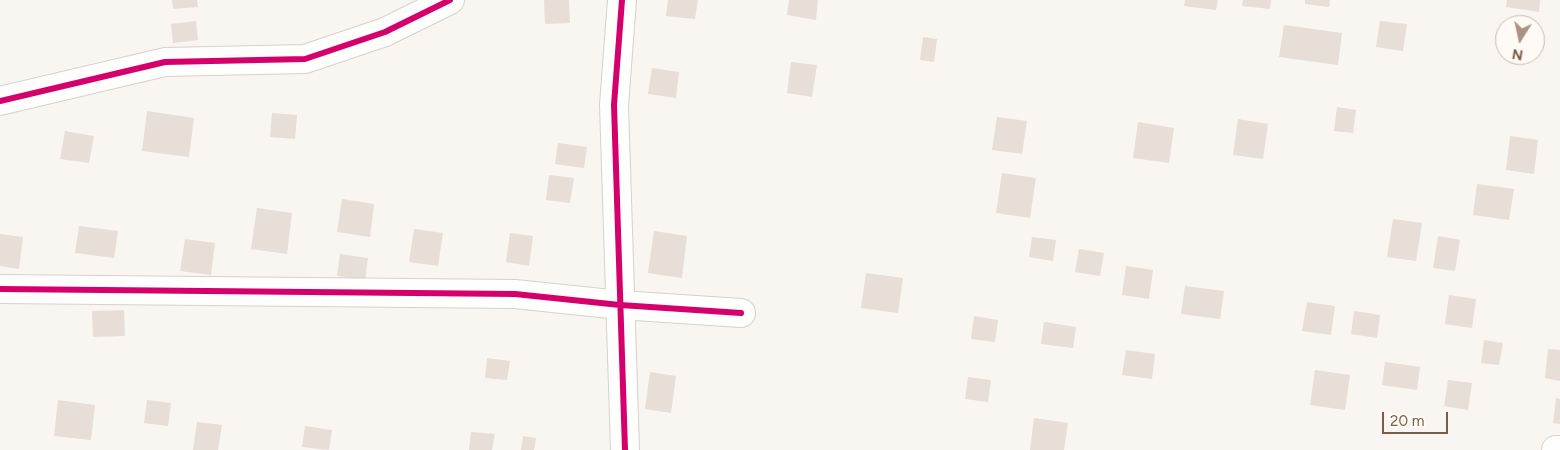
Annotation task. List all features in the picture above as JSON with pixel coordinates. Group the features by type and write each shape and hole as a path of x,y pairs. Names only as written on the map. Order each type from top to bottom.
{"street":[{"path":"0,101 164,62 305,59 385,32 450,0"},
{"path":"622,0 614,105 625,450"},
{"path":"0,288 515,294 620,305 741,313"}],"building":[{"path":"172,0 197,0 198,7 173,9"},
{"path":"544,0 569,0 570,23 545,24"},
{"path":"668,0 698,0 695,19 666,16"},
{"path":"789,0 818,0 816,20 787,15"},
{"path":"1185,0 1218,0 1216,10 1184,6"},
{"path":"1243,0 1271,0 1270,9 1242,6"},
{"path":"1305,0 1330,0 1329,7 1305,4"},
{"path":"1507,0 1540,0 1539,12 1506,7"},
{"path":"196,21 198,40 173,43 171,24"},
{"path":"1380,21 1407,24 1403,51 1376,47"},
{"path":"1284,25 1342,33 1338,65 1279,57"},
{"path":"923,37 937,39 934,62 920,60"},
{"path":"791,62 817,65 812,97 787,93"},
{"path":"652,68 679,72 676,98 648,94"},
{"path":"1337,107 1356,110 1353,133 1334,131"},
{"path":"147,111 194,118 189,157 142,151"},
{"path":"272,113 297,115 295,139 270,137"},
{"path":"997,117 1027,121 1022,154 992,150"},
{"path":"1238,119 1268,124 1263,159 1233,155"},
{"path":"1138,122 1174,128 1169,163 1133,158"},
{"path":"65,131 94,136 89,163 60,159"},
{"path":"1510,136 1538,140 1534,174 1506,170"},
{"path":"558,143 587,147 584,168 555,164"},
{"path":"1002,173 1036,178 1030,218 996,213"},
{"path":"549,175 574,178 570,203 546,200"},
{"path":"1477,184 1514,189 1509,220 1473,215"},
{"path":"342,199 374,204 370,237 337,232"},
{"path":"257,208 292,213 287,254 251,249"},
{"path":"1393,219 1422,223 1416,261 1387,257"},
{"path":"79,226 118,231 114,258 75,253"},
{"path":"414,229 443,233 438,266 409,262"},
{"path":"654,231 687,236 682,278 648,273"},
{"path":"510,233 533,236 529,266 506,262"},
{"path":"0,234 23,237 19,269 0,266"},
{"path":"1438,236 1460,240 1455,271 1433,268"},
{"path":"1032,237 1056,240 1053,261 1029,257"},
{"path":"185,239 215,243 211,275 180,271"},
{"path":"1079,249 1104,253 1100,276 1075,272"},
{"path":"340,254 368,258 365,280 337,276"},
{"path":"1126,266 1153,270 1149,299 1122,295"},
{"path":"866,273 903,278 898,313 861,308"},
{"path":"1185,286 1224,291 1220,319 1181,314"},
{"path":"1449,295 1476,299 1472,328 1445,324"},
{"path":"1307,302 1335,306 1331,335 1302,331"},
{"path":"124,310 125,336 93,337 92,311"},
{"path":"1354,311 1380,315 1377,338 1351,334"},
{"path":"974,316 998,320 995,342 971,339"},
{"path":"1044,322 1076,327 1073,348 1041,344"},
{"path":"1484,340 1503,343 1499,365 1481,363"},
{"path":"1548,349 1560,350 1560,381 1545,378"},
{"path":"1126,350 1155,354 1152,379 1122,375"},
{"path":"487,358 510,361 507,380 485,378"},
{"path":"1385,362 1420,367 1417,390 1382,385"},
{"path":"1315,370 1350,375 1345,410 1310,405"},
{"path":"650,372 676,376 671,413 645,409"},
{"path":"968,377 991,380 988,402 965,399"},
{"path":"1448,380 1472,383 1468,410 1444,406"},
{"path":"1556,398 1560,399 1560,424 1553,423"},
{"path":"58,400 95,405 91,440 54,436"},
{"path":"147,400 171,403 168,426 144,423"},
{"path":"1034,418 1068,423 1064,450 1030,450"},
{"path":"197,422 222,425 218,450 193,450"},
{"path":"305,426 332,430 329,450 302,447"},
{"path":"471,432 495,434 492,450 469,450"},
{"path":"523,436 536,438 534,450 521,450"}],"cycle path":[{"path":"0,101 165,62 305,59 385,32 450,0"},
{"path":"622,0 614,105 625,450"},
{"path":"0,289 515,294 620,305 741,313"}]}
